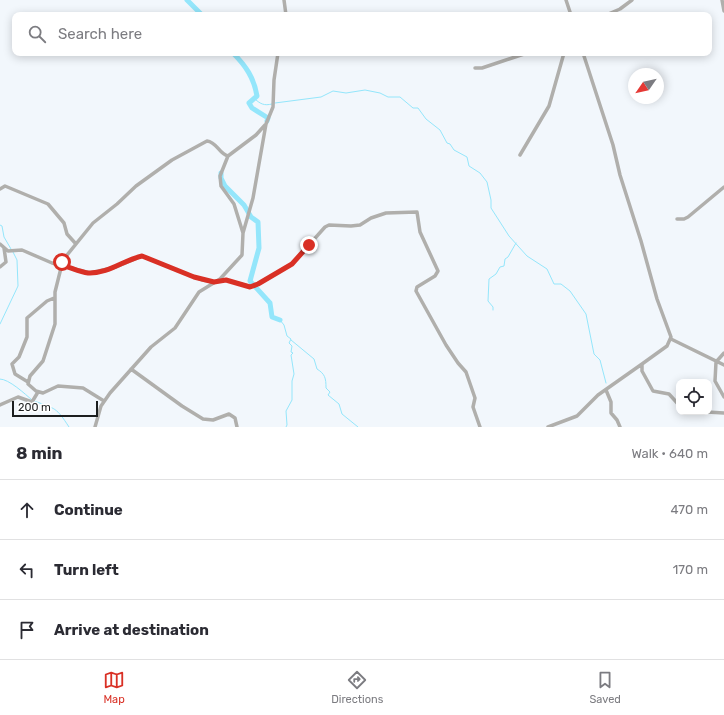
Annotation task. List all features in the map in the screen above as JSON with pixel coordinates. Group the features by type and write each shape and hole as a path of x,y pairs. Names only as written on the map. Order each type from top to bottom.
{"street":[{"path":"284,0 286,12"},
{"path":"566,0 570,12"},
{"path":"613,12 620,9 632,0"},
{"path":"722,0 724,11"},
{"path":"95,427 104,401 130,369 155,343 175,328 199,292 214,282 240,259 243,233 250,211 266,124 273,107 274,80 278,56"},
{"path":"475,68 482,68 518,56"},
{"path":"520,155 549,106 563,56"},
{"path":"584,56 613,145 620,175 641,240 657,299 672,339 724,365"},
{"path":"243,233 234,204 221,186 220,176 228,156 256,135 266,124"},
{"path":"28,382 43,361 55,324 54,298 56,286 60,276 61,265 93,223 118,204 136,186 172,160 201,143 207,141 212,142 222,154 228,156"},
{"path":"0,189 6,186 44,201 64,223 67,234 76,244"},
{"path":"678,219 688,217 724,188"},
{"path":"0,244 10,251 22,250 61,265 85,272 94,273 116,267 142,256 194,277 214,282 226,280 248,286 255,286 292,264 325,227 329,225 360,225 371,218 386,213 417,212 420,232 438,271 435,276 417,287 416,291 446,345 466,372 475,398 473,407 480,427"},
{"path":"0,267 6,262 4,247"},
{"path":"54,298 47,301 27,318 27,336 19,358 12,364 15,374 28,382 30,387 38,392 43,393 58,386 80,387 89,390 104,401"},
{"path":"548,427 577,416 606,390 667,346 672,339"},
{"path":"724,353 716,362 715,382 724,397"},
{"path":"642,364 642,371 653,391 670,394 676,401"},
{"path":"130,369 203,419 213,420 229,414 235,418 238,427"},
{"path":"606,390 611,402 611,413 617,420 620,427"},
{"path":"0,405 18,397 32,402 38,392"},
{"path":"712,412 724,413"}],"waterway":[{"path":"187,0 199,12"},
{"path":"236,56 246,68 254,84 257,96 249,103 252,108 268,118 267,121"},
{"path":"275,103 321,97 333,91 346,93 365,90 380,93 388,97 400,97 413,108 418,108 426,119 440,130 447,143 450,144 454,150 467,157 469,166 480,173 487,182 491,200 491,208 509,236 527,256 547,269 554,284 561,284 570,291 586,314 594,354 600,360 606,383"},
{"path":"254,98 262,104 272,104"},
{"path":"221,173 221,178 225,186 244,205 251,217 258,222 259,248 250,281 270,303 272,317 280,320"},
{"path":"0,225 2,226 4,237 11,249"},
{"path":"493,310 493,307 488,301 489,279 496,274 500,267 504,266 505,259 508,257 516,243"},
{"path":"0,324 18,286 17,260 13,252"},
{"path":"280,320 284,325 287,336 291,339 289,343 292,346 291,352 293,353 291,355 294,374 292,381 292,400 286,411 286,427"},
{"path":"291,340 314,359 317,369 324,377 326,388 330,392 328,395 339,404 342,414 358,427"},
{"path":"0,379 8,381 32,400"},
{"path":"34,401 58,412 69,427"}],"route":[{"path":"62,262 61,265 82,272 94,273 116,267 142,256 194,277 214,282 226,280 250,287 255,286 277,274 292,264 309,245"}]}
